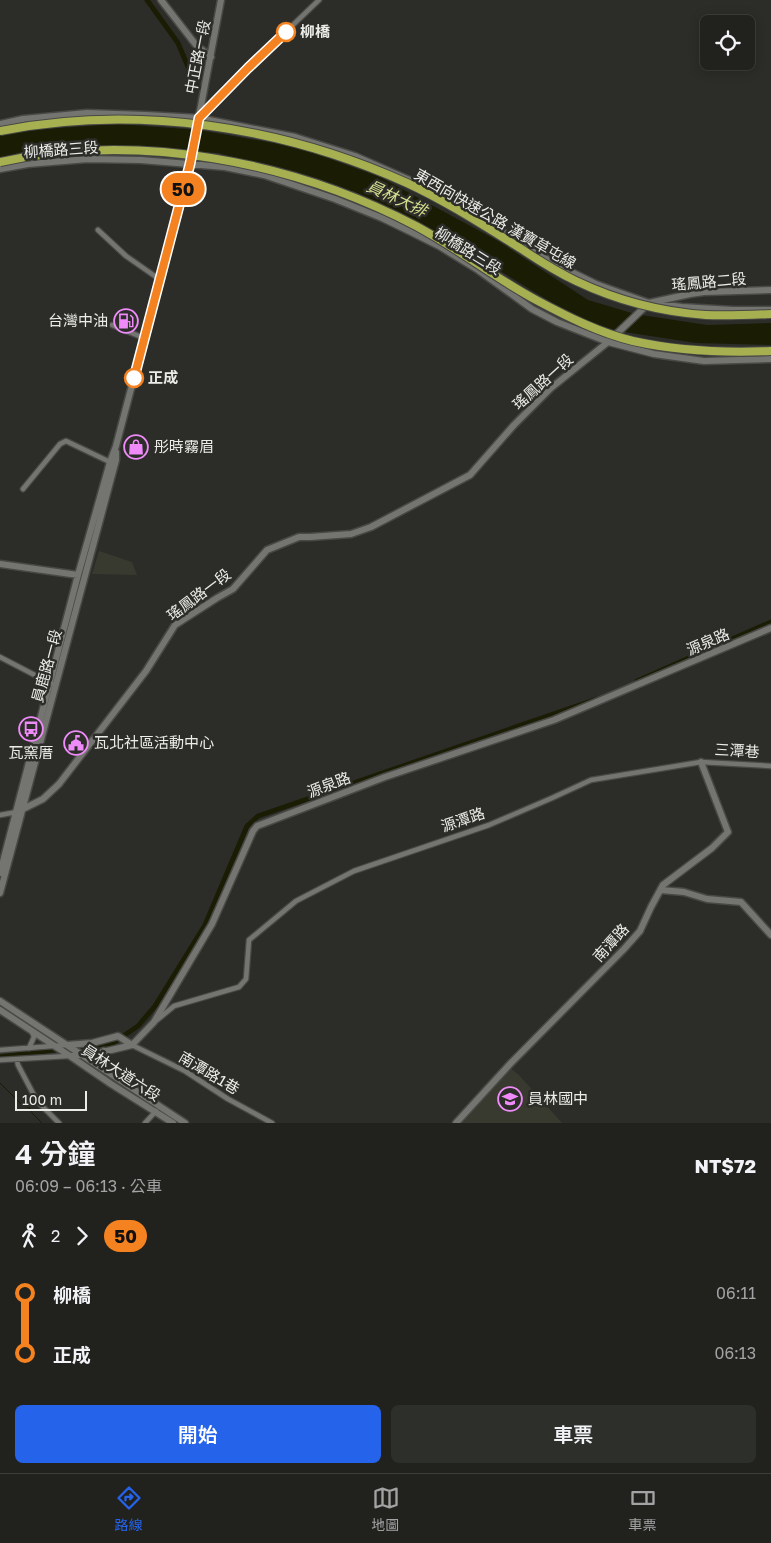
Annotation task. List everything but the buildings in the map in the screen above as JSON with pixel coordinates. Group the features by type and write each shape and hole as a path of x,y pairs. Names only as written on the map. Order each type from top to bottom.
{"highway":[{"name":"東西向快速公路 漢寶草屯線","path":"0,131 29,125 88,120 148,120 237,130 296,143 355,162 406,183 460,211 551,267 595,290 620,299 662,310 705,315 771,314"},
{"path":"0,162 28,156 88,151 142,151 227,160 283,172 310,180 408,222 443,241 537,301 584,324 631,341 656,345 705,351 771,351"}],"main road":[{"path":"161,0 196,45 211,57"},
{"name":"中正路一段","path":"192,152 221,0"},
{"path":"0,124 23,119 87,113 199,118 295,137 355,156 439,193 553,263 611,290 649,302 707,309 771,310"},
{"name":"員鹿路一段","path":"0,893 24,808 78,575 116,446 192,152"},
{"name":"柳橋路三段","path":"0,169 28,164 88,159 141,160 225,167 264,175 308,189 382,218 439,246 478,270 532,309 557,322 608,342 654,354 704,361 771,360"},
{"name":"瑤鳳路二段","path":"649,302 704,292 771,290"},
{"name":"瑤鳳路一段","path":"16,812 43,799 59,784 146,671 176,624 233,590 267,550 299,536 310,538 351,534 371,527 470,475 514,425 551,388 619,333 649,302"},
{"name":"員鹿路一段","path":"0,873 116,460 116,446"},
{"path":"0,564 78,575"},
{"name":"源泉路","path":"132,1045 154,1022 212,924 252,832 257,826 385,777 554,720 771,628"},
{"name":"南潭路","path":"456,1123 510,1064 640,931 650,907 663,885 712,848 728,832 701,762"},
{"path":"661,890 684,892 707,899 742,902 771,935"},
{"name":"員林大道六段","path":"0,1002 185,1123"},
{"name":"員林大道六段","path":"0,1010 173,1123"},
{"path":"67,1045 92,1043 118,1036 132,1045"},
{"path":"70,1056 132,1045"},
{"path":"104,1051 101,1061 108,1072"}],"street":[{"path":"199,118 319,0"},
{"path":"98,230 126,256 160,279"},
{"path":"112,325 144,338"},
{"path":"24,489 60,444 66,442 110,462"},
{"path":"0,657 53,684"},
{"name":"源潭路","path":"154,1022 174,1006 239,987 246,979 249,940 296,901 354,870 489,825 590,780 701,762"},
{"name":"三潭巷","path":"701,762 771,766"},
{"path":"0,815 16,812"},
{"path":"29,1048 34,1037 32,1031"},
{"path":"0,1050 67,1045"},
{"name":"南潭路1巷","path":"132,1045 185,1072 228,1100 272,1123"},
{"path":"0,1060 70,1056"},
{"path":"17,1060 37,1101 59,1123"},
{"path":"145,1123 156,1111"}],"shaded area":[{"path":"99,551 132,562 137,575 92,574"},
{"name":"員林國中","path":"509,1067 519,1075 562,1123 458,1123"}],"water":[{"name":"員林大排","path":"118,124 199,130 297,147 380,177 498,241 588,300 635,314 707,325 771,323 771,345 696,343 618,331 575,317 445,237 355,192 218,153 97,146 29,150 0,158 0,136 28,130"}],"waterway":[{"path":"147,0 178,43 197,88"},
{"path":"637,681 771,622"},
{"path":"70,1048 113,1043 138,1026 155,1006 205,925 247,826 258,816 597,699"},
{"path":"0,1057 62,1049"},
{"path":"0,1083 21,1104 31,1109 32,1113 42,1123"}],"bus line":[{"name":"50","path":"134,378 190,164 199,118 286,32"}],"place":[{"name":"柳橋","path":"286,32"},
{"name":"台灣中油","path":"126,321"},
{"name":"正成","path":"134,378"},
{"name":"彤時霧眉","path":"136,447"},
{"name":"瓦窯厝","path":"31,729"},
{"name":"瓦北社區活動中心","path":"76,743"},
{"name":"員林國中","path":"510,1099"}]}
